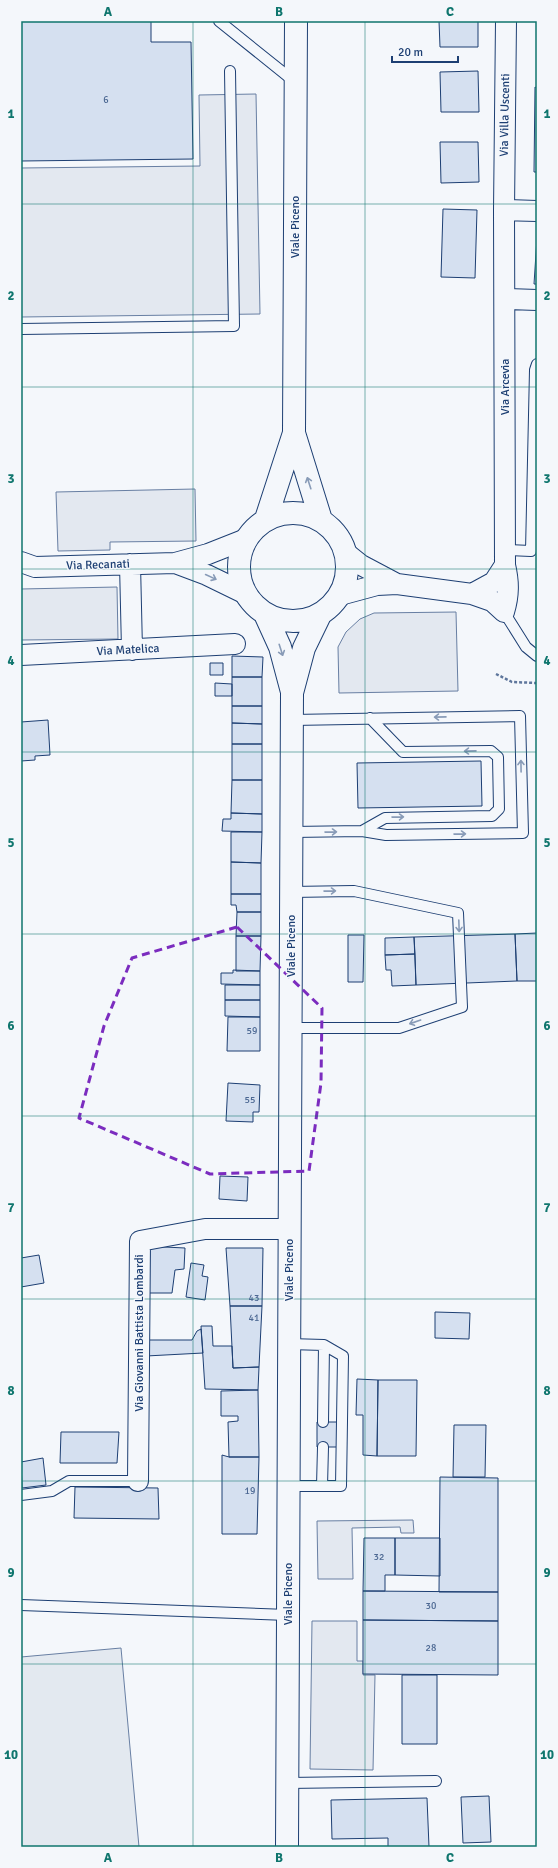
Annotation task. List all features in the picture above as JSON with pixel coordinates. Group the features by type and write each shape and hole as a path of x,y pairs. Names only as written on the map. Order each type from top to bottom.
{"main road":[{"name":"Viale Piceno","path":"296,21 294,433 321,520"},
{"name":"Viale Piceno","path":"266,519 294,433"},
{"name":"Viale Piceno","path":"293,512 308,514 321,520 332,529 340,540 346,553 348,567 346,582 340,595 331,606 320,615 307,620 293,622 278,620 265,614 254,606 240,581 238,566 240,552 246,539 254,528 266,519 279,514 293,512"},
{"name":"Viale Piceno","path":"265,614 280,647 292,693 287,1847"},
{"name":"Viale Piceno","path":"292,693 304,648 320,615"}],"street":[{"name":"Via Villa Uscenti","path":"504,210 506,21"},
{"path":"504,210 537,210"},
{"name":"Via Arcevia","path":"504,210 505,558 509,587 504,612"},
{"path":"505,299 537,300"},
{"name":"Via Recanati","path":"21,562 35,566 175,563 208,554 246,539"},
{"path":"346,553 362,566 397,584"},
{"path":"472,594 494,582 505,558"},
{"name":"Via Recanati","path":"175,563 207,575 246,594"},
{"path":"130,564 132,650"},
{"path":"340,595 377,585 397,584 472,594 492,601 504,612"},
{"name":"Via Matelica","path":"21,655 235,644"},
{"name":"Via Giovanni Battista Lombardi","path":"138,1481 140,1241 205,1229 290,1229"}],"lane":[{"path":"219,21 296,82"},
{"path":"21,328 234,326 230,71"},
{"path":"505,558 532,550 534,370 537,364"},
{"path":"504,612 526,647 537,656"},
{"path":"292,720 520,716 523,833 386,836 362,831 292,832"},
{"path":"362,831 385,818 492,816 499,809 498,758 491,751 403,752 370,718"},
{"path":"290,1028 399,1028 462,1007 458,913 354,890 291,892"},
{"path":"288,1486 341,1486 343,1356 324,1345 289,1344"},
{"path":"323,1422 324,1345"},
{"path":"322,1486 323,1447"},
{"path":"21,1495 52,1491 69,1481 138,1481"},
{"path":"21,1605 288,1614"},
{"path":"287,1784 436,1781"}],"path":[{"path":"496,674 512,682 537,683"}],"highlighted area":[{"path":"237,927 322,1008 321,1083 309,1171 210,1174 79,1118 104,1026 132,958"}],"shaded area":[{"path":"256,94 260,314 21,317 21,168 200,166 199,95"},
{"path":"195,489 196,541 110,542 110,550 58,551 56,492"},
{"path":"117,587 118,639 21,640 21,589"},
{"path":"456,612 458,691 339,693 338,647 346,632 360,619 374,613"},
{"path":"413,1520 414,1533 401,1533 400,1527 352,1528 353,1579 318,1579 317,1521"},
{"path":"312,1621 357,1621 357,1661 363,1661 363,1675 375,1675 373,1770 310,1769"},
{"path":"121,1648 139,1847 21,1847 21,1657"}],"building":[{"path":"21,21 151,21 151,42 191,42 193,159 21,161"},
{"path":"439,21 478,21 478,47 440,47"},
{"path":"478,71 479,112 441,112 440,72"},
{"path":"535,87 537,88 537,172 534,172"},
{"path":"440,142 478,142 479,182 441,183"},
{"path":"443,209 477,210 475,278 441,277"},
{"path":"537,238 537,284 534,284"},
{"path":"232,656 263,657 262,677 232,677"},
{"path":"210,663 223,663 223,675 210,675"},
{"path":"232,677 262,677 262,706 232,706"},
{"path":"215,683 232,684 232,696 215,696"},
{"path":"232,706 262,706 262,724 232,723"},
{"path":"48,720 50,755 35,756 35,760 21,761 21,722"},
{"path":"232,723 262,724 262,744 232,744"},
{"path":"232,744 262,744 262,780 232,780"},
{"path":"481,761 482,806 358,808 357,763"},
{"path":"232,780 262,780 262,814 231,813"},
{"path":"231,813 262,814 262,832 222,831 223,819 231,819"},
{"path":"231,832 262,832 261,863 231,862"},
{"path":"231,862 261,863 261,894 231,894"},
{"path":"231,894 261,894 261,912 237,912 236,905 231,905"},
{"path":"237,912 261,912 261,936 236,936"},
{"path":"537,933 537,981 517,981 515,934"},
{"path":"515,934 517,981 416,985 414,937"},
{"path":"348,935 364,935 363,982 348,982"},
{"path":"236,936 261,936 260,971 236,971"},
{"path":"414,937 415,954 385,955 385,938"},
{"path":"415,954 416,985 392,986 391,970 386,970 385,955"},
{"path":"233,970 260,971 260,985 221,984 221,973 233,973"},
{"path":"225,985 260,985 260,1000 225,1000"},
{"path":"225,1000 260,1000 260,1017 225,1016"},
{"path":"228,1017 260,1017 260,1051 227,1051"},
{"path":"228,1083 260,1085 259,1112 253,1112 253,1122 226,1121"},
{"path":"220,1176 248,1177 247,1201 219,1199"},
{"path":"144,1246 185,1248 184,1269 175,1270 172,1293 142,1293"},
{"path":"226,1248 263,1248 262,1306 230,1306"},
{"path":"39,1255 44,1283 21,1287 21,1258"},
{"path":"191,1263 204,1265 202,1276 208,1277 205,1300 186,1297"},
{"path":"230,1306 262,1306 259,1367 233,1368"},
{"path":"435,1312 470,1313 469,1339 435,1338"},
{"path":"201,1326 212,1326 213,1346 232,1346 233,1368 259,1367 258,1390 205,1389"},
{"path":"201,1329 203,1353 146,1356 145,1340 192,1340 197,1331"},
{"path":"357,1379 378,1380 377,1456 363,1455 363,1415 356,1415"},
{"path":"378,1380 417,1380 416,1456 377,1456"},
{"path":"258,1390 259,1457 229,1457 228,1422 238,1421 238,1416 221,1416 221,1391"},
{"path":"317,1422 340,1422 340,1447 317,1447"},
{"path":"454,1425 486,1425 485,1477 453,1477"},
{"path":"61,1432 119,1432 117,1463 60,1463"},
{"path":"222,1455 229,1457 259,1457 257,1534 222,1534"},
{"path":"43,1458 46,1485 22,1488 21,1462"},
{"path":"440,1477 498,1478 498,1592 439,1592"},
{"path":"75,1487 158,1488 159,1519 74,1518"},
{"path":"364,1538 395,1538 395,1575 385,1575 385,1591 363,1591"},
{"path":"395,1538 440,1538 440,1576 395,1575"},
{"path":"363,1591 498,1592 498,1621 363,1620"},
{"path":"363,1620 498,1621 498,1675 363,1674"},
{"path":"402,1675 437,1675 437,1744 402,1744"},
{"path":"489,1796 491,1842 463,1843 461,1797"},
{"path":"427,1798 429,1847 388,1847 388,1838 332,1839 331,1800"}]}
